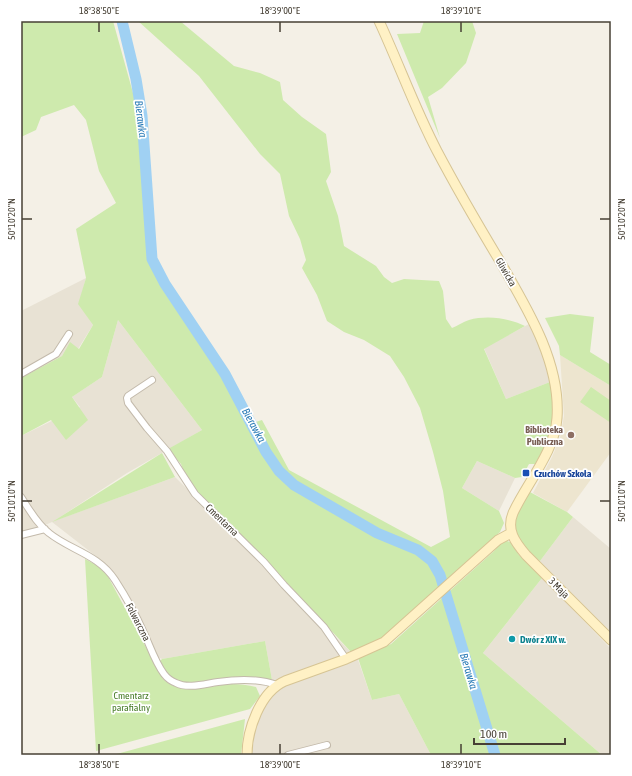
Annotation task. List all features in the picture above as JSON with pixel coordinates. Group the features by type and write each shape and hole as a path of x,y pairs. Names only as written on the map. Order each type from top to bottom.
{"main road":[{"name":"Gliwicka","path":"379,21 427,130 463,198 529,311 541,338 550,365 557,403 556,429 547,450 513,513 510,524 511,532"},
{"path":"247,755 249,735 253,720 264,701 277,685 346,659 384,642 501,537 511,532"},
{"name":"3 Maja","path":"511,532 517,544 526,555 611,640"}],"street":[{"path":"21,374 56,354 69,334"},
{"name":"Cmentarna","path":"152,380 128,396 128,403 167,451 194,494 264,562 324,627 346,659"},
{"name":"Folwarczna","path":"21,497 45,529 55,537 95,560 113,577 143,630 161,669 170,681 181,685 192,686 232,680 254,680 277,685"},
{"path":"21,535 45,529"},
{"path":"288,755 327,745"}],"shaded area":[{"path":"86,278 79,304 93,325 78,349 70,343 62,356 21,378 21,311"},
{"path":"118,320 202,430 127,473 54,521 175,477 351,652 356,654 372,700 399,694 431,755 252,755 250,743 258,712 276,684 272,680 265,641 162,659 158,657 139,625 140,621 106,564 52,522 21,532 21,436 80,407 72,397 102,377"},
{"path":"529,324 542,353 550,382 506,399 484,348"},
{"path":"560,355 611,386 611,452 567,512 533,493 560,438 564,416"},
{"path":"477,461 515,478 499,511 462,488"},
{"path":"573,517 611,549 611,632 540,561"},
{"path":"542,578 611,649 611,755 602,755 483,653"}],"green space":[{"path":"21,21 113,21 138,111 148,249 161,287 228,387 246,425 262,420 289,470 431,547 450,537 443,491 433,452 420,408 404,377 390,356 364,340 344,332 327,321 317,295 302,268 306,260 300,239 289,216 280,174 260,154 199,76 138,21 180,21 234,66 260,73 280,82 283,100 302,117 326,134 331,172 326,181 338,216 344,246 376,266 384,277 392,283 404,279 439,281 443,291 446,319 452,328 476,318 505,319 525,326 484,349 506,399 550,382 553,415 552,425 546,443 535,464 529,464 522,477 515,478 477,461 462,488 499,511 504,523 500,532 380,640 351,652 289,585 196,491 185,475 181,464 168,449 202,430 118,320 102,377 72,397 88,420 66,440 51,420 21,436 21,378 62,356 70,342 79,349 93,325 78,304 86,278 76,229 116,203 99,171 86,120 74,105 41,117 36,130 21,137"},
{"path":"424,21 472,21 476,33 466,63 442,88 428,97 440,138 397,34 420,33"},
{"path":"570,314 594,317 590,352 611,365 611,386 560,355 559,346 545,318"},
{"path":"591,387 611,401 611,423 580,402"},
{"path":"162,453 175,477 52,522"},
{"path":"528,491 567,512 573,517 540,561 522,544 517,537 515,529 518,513"},
{"path":"504,540 510,542 519,555 542,578 483,653 602,755 431,755 399,694 372,700 358,658 391,644 493,552"},
{"name":"Cmentarz parafialny","path":"85,559 104,569 163,679 171,685 188,689 232,684 256,687 260,696 250,709 96,751"},
{"path":"265,641 272,680 255,677 188,683 175,681 166,673 160,661 162,659"},
{"path":"245,719 241,755 113,755"}],"waterway":[{"name":"Bierawka","path":"122,21 136,79 142,116 152,259 165,284 225,374 266,452 279,471 294,485 377,533 418,550 432,561 440,575 495,755"}],"place":[{"name":"Biblioteka Publiczna","path":"571,435"},
{"name":"Czuchów Szkoła","path":"526,473"},
{"name":"Dwór z XIX w.","path":"512,639"}]}
